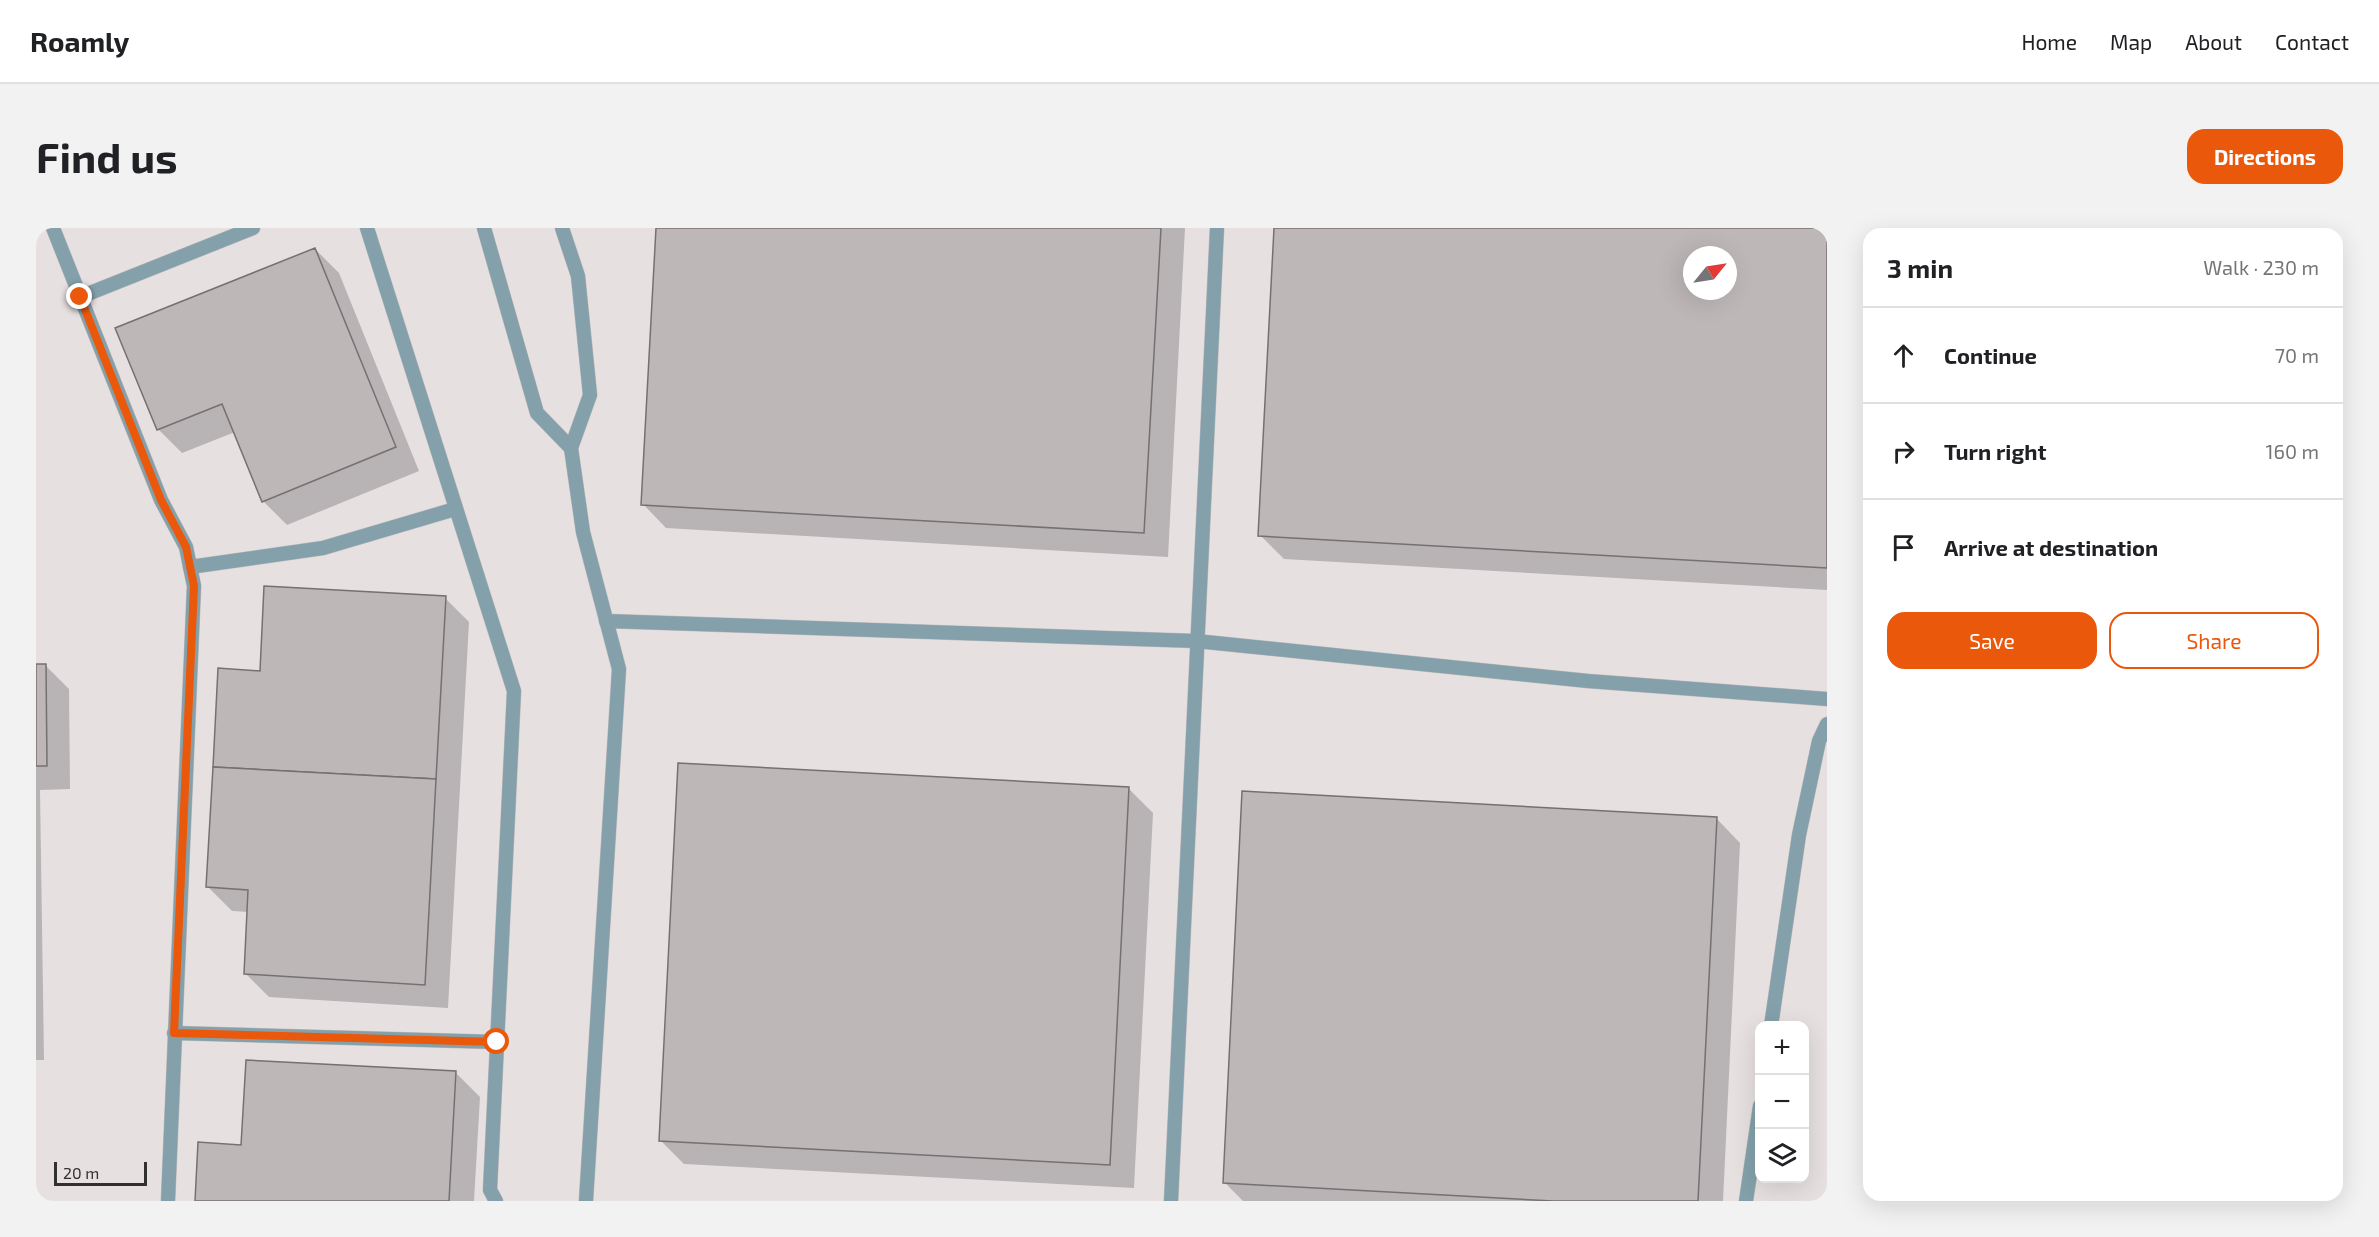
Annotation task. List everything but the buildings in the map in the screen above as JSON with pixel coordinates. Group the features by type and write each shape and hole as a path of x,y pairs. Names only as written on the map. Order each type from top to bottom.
{"lane":[{"path":"52,228 161,500 186,547 194,586 168,1201"},
{"path":"80,297 253,228"},
{"path":"367,228 514,691 490,1190 496,1201"},
{"path":"484,228 537,413 571,447"},
{"path":"562,228 578,276 590,395 571,447 583,532 619,669 586,1201"},
{"path":"1171,1201 1217,228"},
{"path":"190,567 323,548 455,508"},
{"path":"606,621 1196,640 1588,681 1827,699"},
{"path":"1772,1021 1799,835 1819,741 1827,724"},
{"path":"174,1033 497,1042"},
{"path":"1746,1201 1757,1129"}],"route":[{"path":"80,297 161,500 186,547 194,586 174,1033 497,1042"}]}
